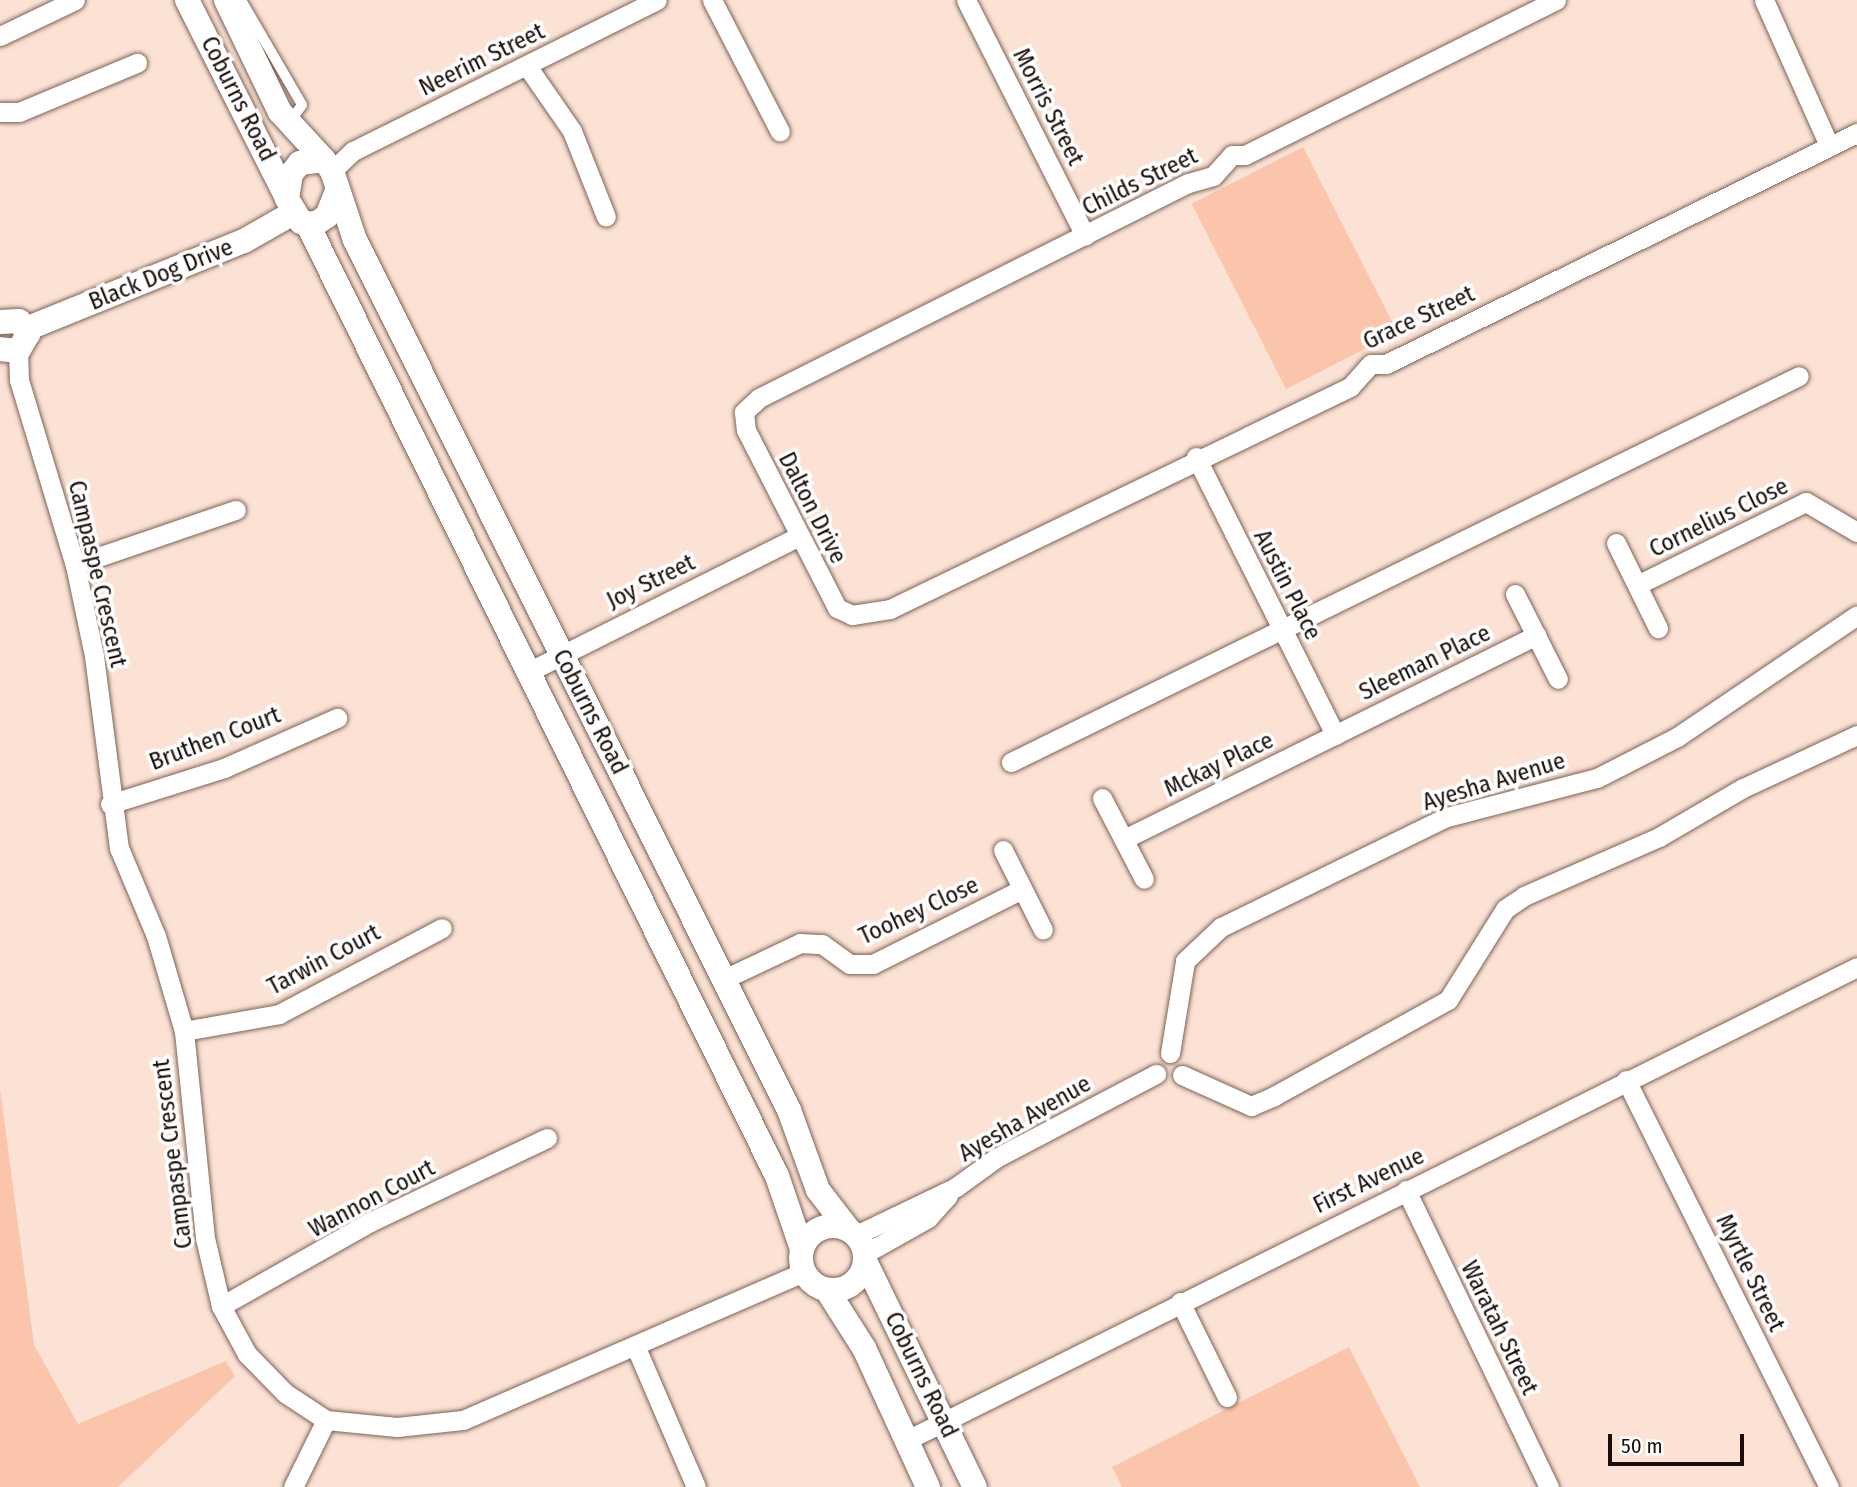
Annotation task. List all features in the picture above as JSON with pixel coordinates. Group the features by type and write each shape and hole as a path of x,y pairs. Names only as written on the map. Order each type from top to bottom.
{"street":[{"path":"0,36 75,0"},
{"name":"Coburns Road","path":"187,0 296,212 777,1176 803,1261 827,1290 864,1348 928,1487"},
{"name":"Coburns Road","path":"226,0 289,124 331,174 359,249 789,1110 818,1190 859,1245 975,1487"},
{"name":"Neerim Street","path":"331,174 353,151 657,0"},
{"path":"712,0 780,132"},
{"name":"Morris Street","path":"966,0 1085,236"},
{"name":"Childs Street","path":"744,412 759,398 1085,236 1213,176 1231,155 1245,155 1556,0"},
{"path":"1764,0 1829,145"},
{"path":"0,111 19,112 137,63"},
{"path":"527,66 572,131 606,217"},
{"name":"Grace Street","path":"852,615 890,609 1196,457 1350,387 1371,364 1386,364 1857,133"},
{"path":"296,212 291,174 300,163 331,174"},
{"name":"Black Dog Drive","path":"15,343 244,241 296,212 327,216 331,174"},
{"path":"0,322 14,318 15,343"},
{"name":"Campaspe Crescent","path":"15,343 19,380 75,565 94,656 110,804 119,848 156,936 184,1031 205,1238 221,1306 247,1354 285,1393 327,1420 397,1427 463,1420 637,1350 803,1261"},
{"path":"1011,762 1281,626 1799,376"},
{"name":"Dalton Drive","path":"744,412 746,430 797,537 837,608 852,615"},
{"name":"Austin Place","path":"1196,457 1335,735"},
{"name":"Cornelius Close","path":"1637,585 1806,502 1857,532"},
{"path":"75,565 236,510"},
{"name":"Joy Street","path":"526,673 797,537"},
{"name":"Cornelius Close","path":"1616,543 1658,628"},
{"path":"1515,594 1558,679"},
{"name":"Ayesha Avenue","path":"859,1245 928,1218 956,1187 996,1158 1156,1074 1157,1060 1170,1053 1185,961 1221,927 1447,817 1597,778 1677,737 1857,615"},
{"name":"Sleeman Place","path":"1335,735 1536,635"},
{"name":"Bruthen Court","path":"110,804 224,768 337,718"},
{"name":"Mckay Place","path":"1124,839 1335,735"},
{"path":"1156,1074 1166,1082 1182,1076 1251,1106 1274,1096 1448,1000 1505,909 1524,896 1659,837 1742,788 1857,735"},
{"path":"1102,798 1144,879"},
{"path":"1003,850 1042,930"},
{"name":"Toohey Close","path":"724,979 800,943 822,944 850,964 873,964 1022,889"},
{"name":"Tarwin Court","path":"184,1031 279,1014 442,928"},
{"name":"First Avenue","path":"905,1441 1857,967"},
{"path":"1170,1053 1183,1063 1182,1076"},
{"name":"Myrtle Street","path":"1626,1080 1829,1487"},
{"name":"Wannon Court","path":"221,1306 370,1223 547,1138"},
{"name":"Waratah Street","path":"1406,1190 1549,1487"},
{"path":"803,1261 826,1227 859,1245 856,1282 827,1290"},
{"path":"1180,1302 1227,1397"},
{"path":"637,1350 696,1487"},
{"path":"293,1487 327,1420"}],"lane":[{"path":"241,0 302,105 289,124"}],"shaded area":[{"path":"1303,147 1397,332 1286,389 1192,204"},
{"path":"0,1089 34,1345 78,1424 226,1361 235,1376 118,1487 0,1487"},
{"path":"1349,1347 1420,1487 1122,1487 1112,1467"}]}
